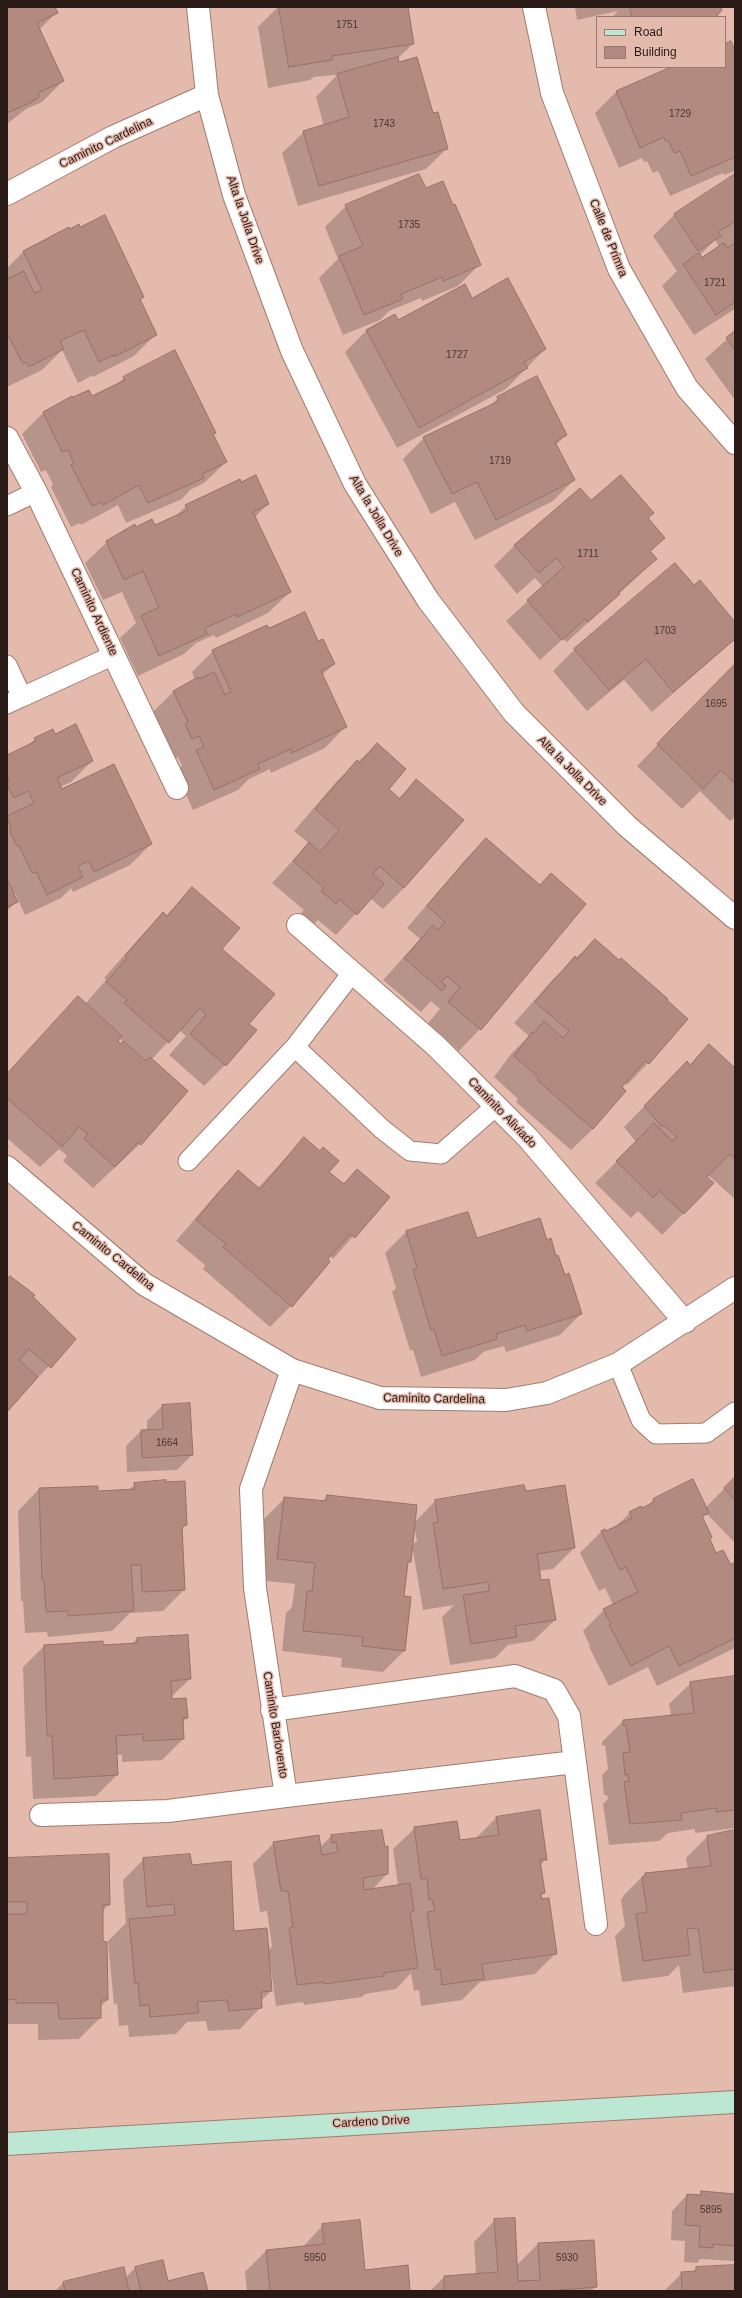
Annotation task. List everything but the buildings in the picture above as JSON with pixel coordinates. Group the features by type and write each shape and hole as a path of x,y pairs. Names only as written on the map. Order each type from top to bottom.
{"street":[{"name":"Alta la Jolla Drive","path":"198,7 207,95 234,195 292,351 355,484 428,600 514,713 627,826 735,918"},
{"name":"Calle de Primra","path":"534,7 552,93 618,269 687,388 735,443"},
{"name":"Caminito Cardelina","path":"7,194 113,138 207,95"},
{"name":"Caminito Ardiente","path":"7,438 36,492 177,788"},
{"name":"Caminito Aliviado","path":"298,925 436,1046 528,1138 685,1322"},
{"name":"Caminito Cardelina","path":"7,1167 144,1284 292,1370 380,1398 506,1400 547,1393 618,1364 685,1322 735,1288"},
{"name":"Caminito Barlovento","path":"292,1370 251,1489 255,1588 286,1796 575,1762"},
{"path":"272,1710 515,1676 554,1690 569,1716 596,1924"},
{"path":"41,1815 168,1810 286,1796"},
{"name":"Cardeno Drive","path":"7,2144 735,2102"}],"lane":[{"path":"7,506 36,492"},
{"path":"7,665 15,701 114,655"},
{"path":"188,1161 295,1047 352,973"},
{"path":"295,1047 382,1129 410,1151 441,1154 496,1106"},
{"path":"618,1364 642,1420 656,1434 706,1433 735,1412"}]}
